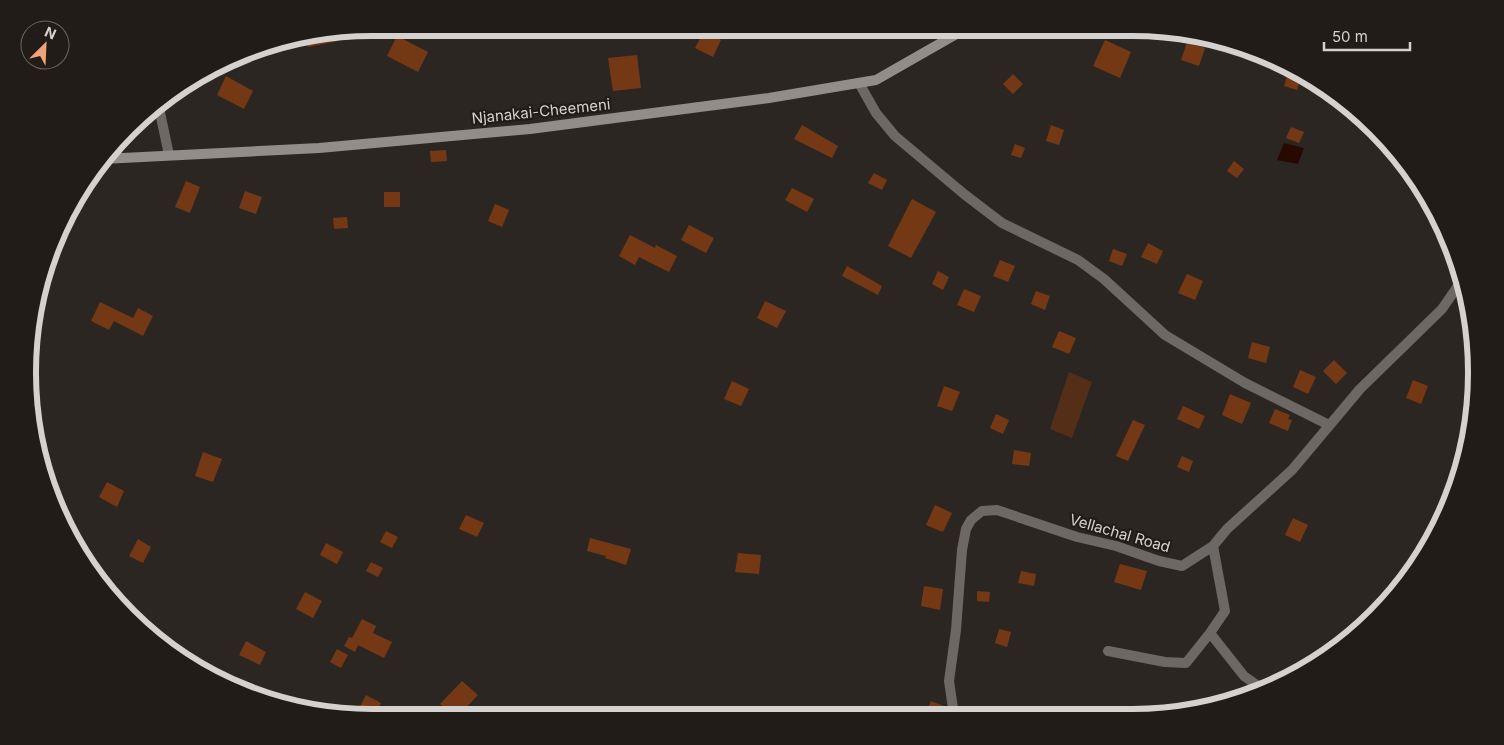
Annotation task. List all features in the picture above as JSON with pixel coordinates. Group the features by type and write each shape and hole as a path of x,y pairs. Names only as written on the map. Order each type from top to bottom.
{"main road":[{"name":"Njanakai-Cheemeni","path":"114,158 319,148 530,129 769,98 876,80 953,36"}],"street":[{"path":"859,83 876,113 896,136 964,194 1002,223 1078,260 1104,279 1165,334 1245,383 1329,425"},
{"path":"160,113 169,155"},
{"name":"Vellachal Road","path":"953,709 949,681 956,630 962,550 969,524 982,511 997,510 1077,537 1116,546 1159,561 1182,566 1213,546 1227,529 1292,470 1360,389 1442,309 1457,288"},
{"path":"1108,651 1165,662 1186,663 1225,611 1213,546"},
{"path":"1210,633 1244,676 1257,684"}],"shaded area":[{"path":"1284,143 1304,148 1298,164 1277,160"},
{"path":"1069,372 1092,382 1072,438 1050,429"}],"building":[{"path":"397,36 428,52 418,72 387,56"},
{"path":"701,36 713,36 721,40 713,57 695,48"},
{"path":"337,38 338,41 308,47 307,43"},
{"path":"1105,40 1131,52 1120,78 1093,66"},
{"path":"1187,42 1205,48 1199,66 1181,60"},
{"path":"637,55 641,88 613,91 608,58"},
{"path":"1013,74 1023,84 1013,94 1003,84"},
{"path":"1288,75 1300,81 1297,90 1284,86"},
{"path":"226,76 253,91 244,109 217,95"},
{"path":"802,125 838,146 832,158 794,139"},
{"path":"1051,125 1064,130 1059,145 1046,141"},
{"path":"1291,127 1304,132 1299,143 1286,138"},
{"path":"1015,144 1025,148 1021,158 1011,155"},
{"path":"446,150 447,161 431,162 430,151"},
{"path":"1234,161 1244,169 1237,178 1227,171"},
{"path":"874,173 887,180 882,190 868,183"},
{"path":"186,181 200,187 190,213 175,207"},
{"path":"792,188 814,199 807,212 785,200"},
{"path":"245,191 262,197 256,214 239,208"},
{"path":"384,192 400,192 400,207 384,207"},
{"path":"912,199 936,212 911,258 888,246"},
{"path":"495,204 509,210 502,227 488,221"},
{"path":"347,217 348,228 334,229 333,218"},
{"path":"689,225 714,238 706,253 681,240"},
{"path":"630,235 655,248 656,245 677,256 669,272 639,257 635,265 619,256"},
{"path":"1148,243 1163,251 1157,264 1141,257"},
{"path":"1113,249 1127,254 1122,266 1109,261"},
{"path":"1000,260 1015,266 1008,282 993,276"},
{"path":"847,266 882,286 878,295 842,276"},
{"path":"938,271 949,277 943,290 932,284"},
{"path":"1187,274 1203,281 1195,300 1178,293"},
{"path":"964,289 981,296 974,312 957,305"},
{"path":"1036,291 1050,296 1045,310 1031,304"},
{"path":"765,301 786,311 777,328 757,318"},
{"path":"100,302 133,318 138,308 153,316 143,336 114,321 109,330 91,321"},
{"path":"1059,331 1076,338 1069,354 1052,347"},
{"path":"1252,342 1270,347 1266,363 1248,358"},
{"path":"1334,360 1347,373 1336,384 1323,371"},
{"path":"1300,370 1316,377 1308,394 1293,387"},
{"path":"1413,380 1428,386 1421,404 1406,398"},
{"path":"732,381 749,389 741,406 724,399"},
{"path":"944,386 960,392 952,411 937,406"},
{"path":"1230,394 1251,403 1242,424 1222,415"},
{"path":"1183,406 1205,416 1199,429 1177,419"},
{"path":"1275,409 1290,415 1288,419 1292,420 1288,431 1269,423"},
{"path":"996,414 1009,420 1003,434 990,428"},
{"path":"1133,420 1145,425 1128,461 1116,456"},
{"path":"1014,450 1031,453 1029,466 1012,464"},
{"path":"203,452 222,459 213,482 195,476"},
{"path":"1182,456 1193,461 1189,472 1177,467"},
{"path":"107,482 124,491 117,507 99,497"},
{"path":"935,505 952,513 943,532 926,525"},
{"path":"466,515 484,523 477,537 459,529"},
{"path":"1293,518 1308,525 1300,542 1285,535"},
{"path":"386,531 398,537 392,548 380,542"},
{"path":"590,538 631,549 626,565 605,558 606,556 587,551"},
{"path":"138,539 151,547 143,563 129,556"},
{"path":"326,543 343,552 337,564 320,555"},
{"path":"738,553 761,555 759,574 735,572"},
{"path":"371,562 383,568 378,577 366,571"},
{"path":"1120,564 1147,571 1141,590 1114,582"},
{"path":"1021,571 1036,574 1034,586 1018,583"},
{"path":"924,586 943,589 940,610 921,606"},
{"path":"977,591 990,592 989,602 977,601"},
{"path":"305,592 322,601 313,618 296,609"},
{"path":"362,619 376,626 373,633 392,642 384,658 358,645 355,652 344,646 349,637 352,638"},
{"path":"999,629 1011,632 1007,647 995,643"},
{"path":"246,641 266,652 260,665 239,655"},
{"path":"337,649 348,655 341,668 330,662"},
{"path":"462,681 478,695 465,709 446,709 440,704"},
{"path":"366,695 381,703 378,709 359,708"},
{"path":"931,701 946,707 946,709 928,709"}]}
